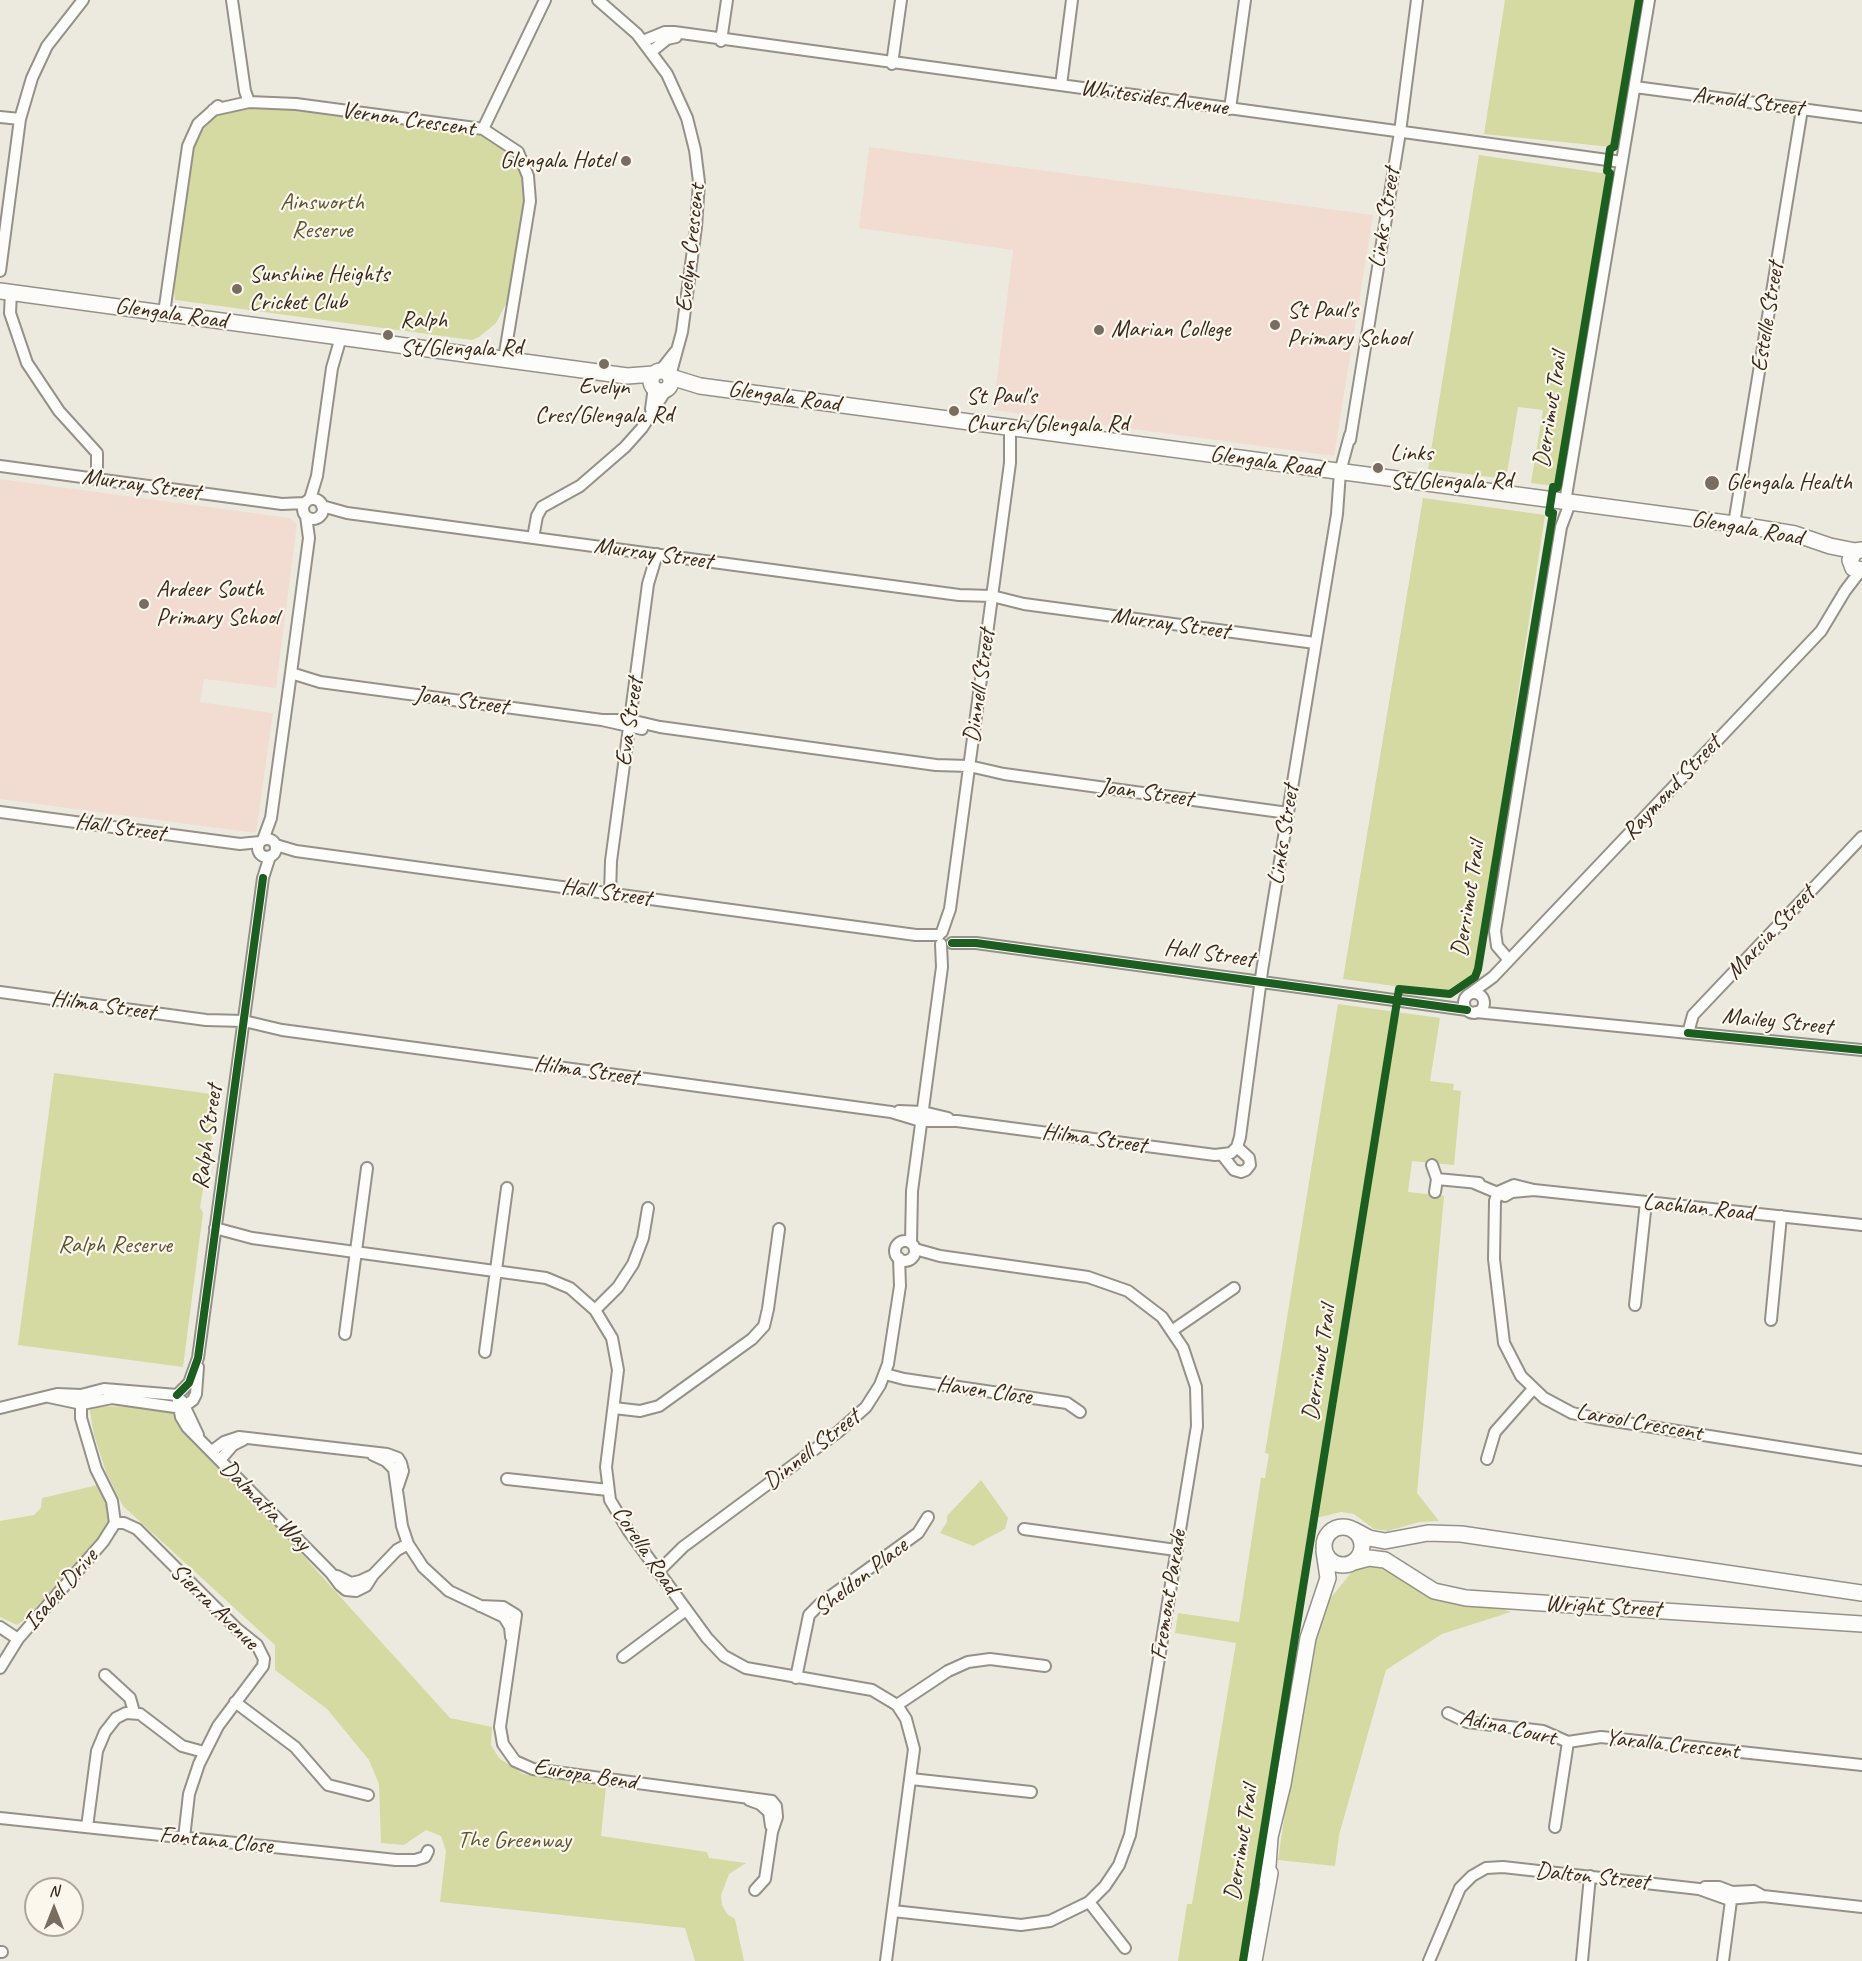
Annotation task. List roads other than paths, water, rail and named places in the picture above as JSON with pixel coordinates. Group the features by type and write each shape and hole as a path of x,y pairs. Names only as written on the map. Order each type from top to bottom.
{"street":[{"path":"0,271 20,119 32,78 47,46 82,0"},
{"path":"232,0 249,98"},
{"path":"483,129 545,0"},
{"name":"Evelyn Crescent","path":"533,538 537,516 542,507 580,486 606,465 635,437 651,413 662,381 678,349 696,227 698,167 692,133 681,103 667,74 652,51 643,40 598,0"},
{"path":"721,40 727,0"},
{"path":"892,64 901,0"},
{"path":"1061,85 1072,0"},
{"path":"1230,109 1245,0"},
{"name":"Links Street","path":"1230,1152 1261,980 1400,132 1417,0"},
{"path":"1507,963 1491,948 1648,0"},
{"name":"Whitesides Avenue","path":"643,40 665,32 1622,162"},
{"name":"Whitesides Avenue","path":"652,51 666,39 685,36"},
{"name":"Arnold Street","path":"1635,87 1862,117"},
{"name":"Vernon Crescent","path":"164,314 188,146 198,123 213,110 249,98 296,104 483,129 518,152 528,176 528,213 504,359"},
{"name":"Estelle Street","path":"1734,524 1802,110"},
{"path":"0,117 20,119"},
{"path":"5,292 27,363 58,411 94,448 93,478"},
{"name":"Glengala Road","path":"5,292 1734,524 1795,534 1858,558"},
{"name":"Ralph Street","path":"182,1407 196,1394 198,1358 336,337"},
{"name":"Dinnell Street","path":"655,1568 849,1424 874,1396 885,1374 908,1251 922,1116 1014,428"},
{"name":"Murray Street","path":"0,466 1315,643"},
{"name":"Eva Street","path":"607,893 652,554"},
{"name":"Raymond Street","path":"1469,1004 1821,631 1845,591 1858,558"},
{"name":"Joan Street","path":"290,678 1288,813"},
{"name":"Hall Street","path":"0,812 1437,1005 1469,1004 1506,1014 1688,1033"},
{"name":"Marcia Street","path":"1688,1033 1693,1015 1862,837"},
{"name":"Raymond Street","path":"1483,1001 1490,980"},
{"name":"Hilma Street","path":"0,992 957,1121 1230,1152"},
{"name":"Hall Street","path":"1469,1004 1476,993 1483,1001 1506,1014"},
{"path":"1469,1004 1483,1001"},
{"name":"Mailey Street","path":"1688,1033 1862,1050"},
{"path":"1432,1165 1437,1179 1435,1192"},
{"path":"345,1334 367,1168"},
{"path":"1437,1179 1474,1184 1500,1193"},
{"path":"485,1352 507,1188"},
{"name":"Lachlan Road","path":"1500,1193 1534,1190 1862,1225"},
{"name":"Larool Crescent","path":"1500,1193 1494,1258 1501,1330 1511,1360 1533,1389 1551,1403 1583,1416 1860,1458"},
{"path":"1635,1305 1646,1202"},
{"path":"595,1310 618,1287 633,1264 643,1238 648,1208"},
{"path":"1771,1320 1781,1216"},
{"path":"614,1408 640,1411 659,1406 752,1339 764,1326 778,1229"},
{"name":"Corella Road","path":"215,1233 553,1280 579,1294 595,1310 608,1330 615,1349 618,1370 606,1467 608,1490 616,1513 713,1646 732,1661 755,1671 872,1690 897,1705"},
{"name":"Fremont Parade","path":"893,1911 1021,1925 1063,1917 1089,1902 1105,1886 1119,1865 1128,1842 1197,1426 1193,1370 1173,1330 1150,1306 1128,1291 1103,1280 908,1251"},
{"path":"1173,1330 1234,1288"},
{"name":"Ralph Street","path":"177,1395 189,1383 198,1358"},
{"name":"Haven Close","path":"885,1374 904,1379 1067,1403 1080,1412"},
{"path":"82,1401 104,1389 177,1395"},
{"path":"1487,1459 1495,1432 1533,1389"},
{"path":"0,1408 62,1394 82,1401 112,1398 182,1407"},
{"name":"Dalmatia Way","path":"177,1395 200,1438 332,1573 351,1582 360,1581 373,1575 387,1562 411,1549"},
{"path":"82,1401 88,1439 101,1481 112,1501 120,1525"},
{"name":"Europa Bend","path":"212,1451 232,1438 373,1455 387,1454 398,1458 403,1471 398,1486 399,1516 411,1549 439,1584 459,1597 504,1617 510,1627 512,1640 500,1727 503,1744 514,1761 533,1769 746,1798 760,1804 769,1812 772,1832 765,1879 755,1890"},
{"path":"220,1460 233,1445 252,1439"},
{"path":"507,1479 608,1490"},
{"name":"Sheldon Place","path":"796,1678 809,1616 820,1604 918,1533 928,1517"},
{"name":"Isabel Drive","path":"0,1668 18,1640 120,1525"},
{"name":"Sierra Avenue","path":"120,1525 147,1542 262,1652 263,1666 218,1726 204,1752 189,1794 184,1838"},
{"path":"1254,1961 1267,1880 1270,1837 1283,1784 1308,1638 1329,1573 1324,1541 1330,1532 1340,1527 1354,1530 1363,1546 1360,1555 1322,1599"},
{"path":"1024,1529 1176,1550"},
{"name":"Wright Street","path":"1354,1530 1369,1538 1385,1541 1428,1533 1451,1533 1862,1593"},
{"path":"1324,1551 1335,1564 1353,1563"},
{"name":"Wright Street","path":"1353,1563 1373,1558 1385,1560 1434,1591 1466,1598 1862,1624"},
{"path":"623,1657 686,1610"},
{"path":"0,1627 18,1640"},
{"path":"886,1961 914,1749 911,1734 897,1705 948,1671 968,1662 990,1659 1045,1666"},
{"path":"105,1675 130,1698 134,1712"},
{"path":"235,1702 295,1747 328,1785 368,1795"},
{"path":"87,1827 97,1750 105,1732 116,1718 134,1712 147,1717 182,1746 204,1752"},
{"name":"Adina Court","path":"1448,1713 1467,1722 1543,1731 1568,1742"},
{"name":"Yaralla Crescent","path":"1568,1742 1601,1737 1862,1765"},
{"path":"1555,1827 1568,1742"},
{"path":"911,1779 1031,1792"},
{"name":"Fontana Close","path":"0,1818 396,1860 415,1860 425,1857 428,1851"},
{"name":"Dalton Street","path":"1429,1961 1460,1888 1472,1876 1486,1868 1503,1867 1590,1876 1699,1889 1731,1897 1763,1896 1862,1907"},
{"path":"1582,1961 1590,1876"},
{"path":"1724,1961 1731,1897"},
{"path":"1089,1902 1125,1948"}],"place":[{"name":"Glengala Hotel","path":"626,161"},
{"name":"Sunshine Heights Cricket Club","path":"237,289"},
{"name":"St Paul's Primary School","path":"1275,325"},
{"name":"Marian College","path":"1099,330"},
{"name":"Ralph St/Glengala Rd","path":"388,335"},
{"name":"Evelyn Cres/Glengala Rd","path":"604,364"},
{"name":"St Paul's Church/Glengala Rd","path":"954,411"},
{"name":"Links St/Glengala Rd","path":"1378,468"},
{"name":"Glengala Health","path":"1712,483"},
{"name":"Ardeer South Primary School","path":"144,604"}],"park label":[{"name":"Ainsworth Reserve","path":"322,217"},
{"name":"Ralph Reserve","path":"115,1246"},
{"name":"The Greenway","path":"514,1841"}]}
